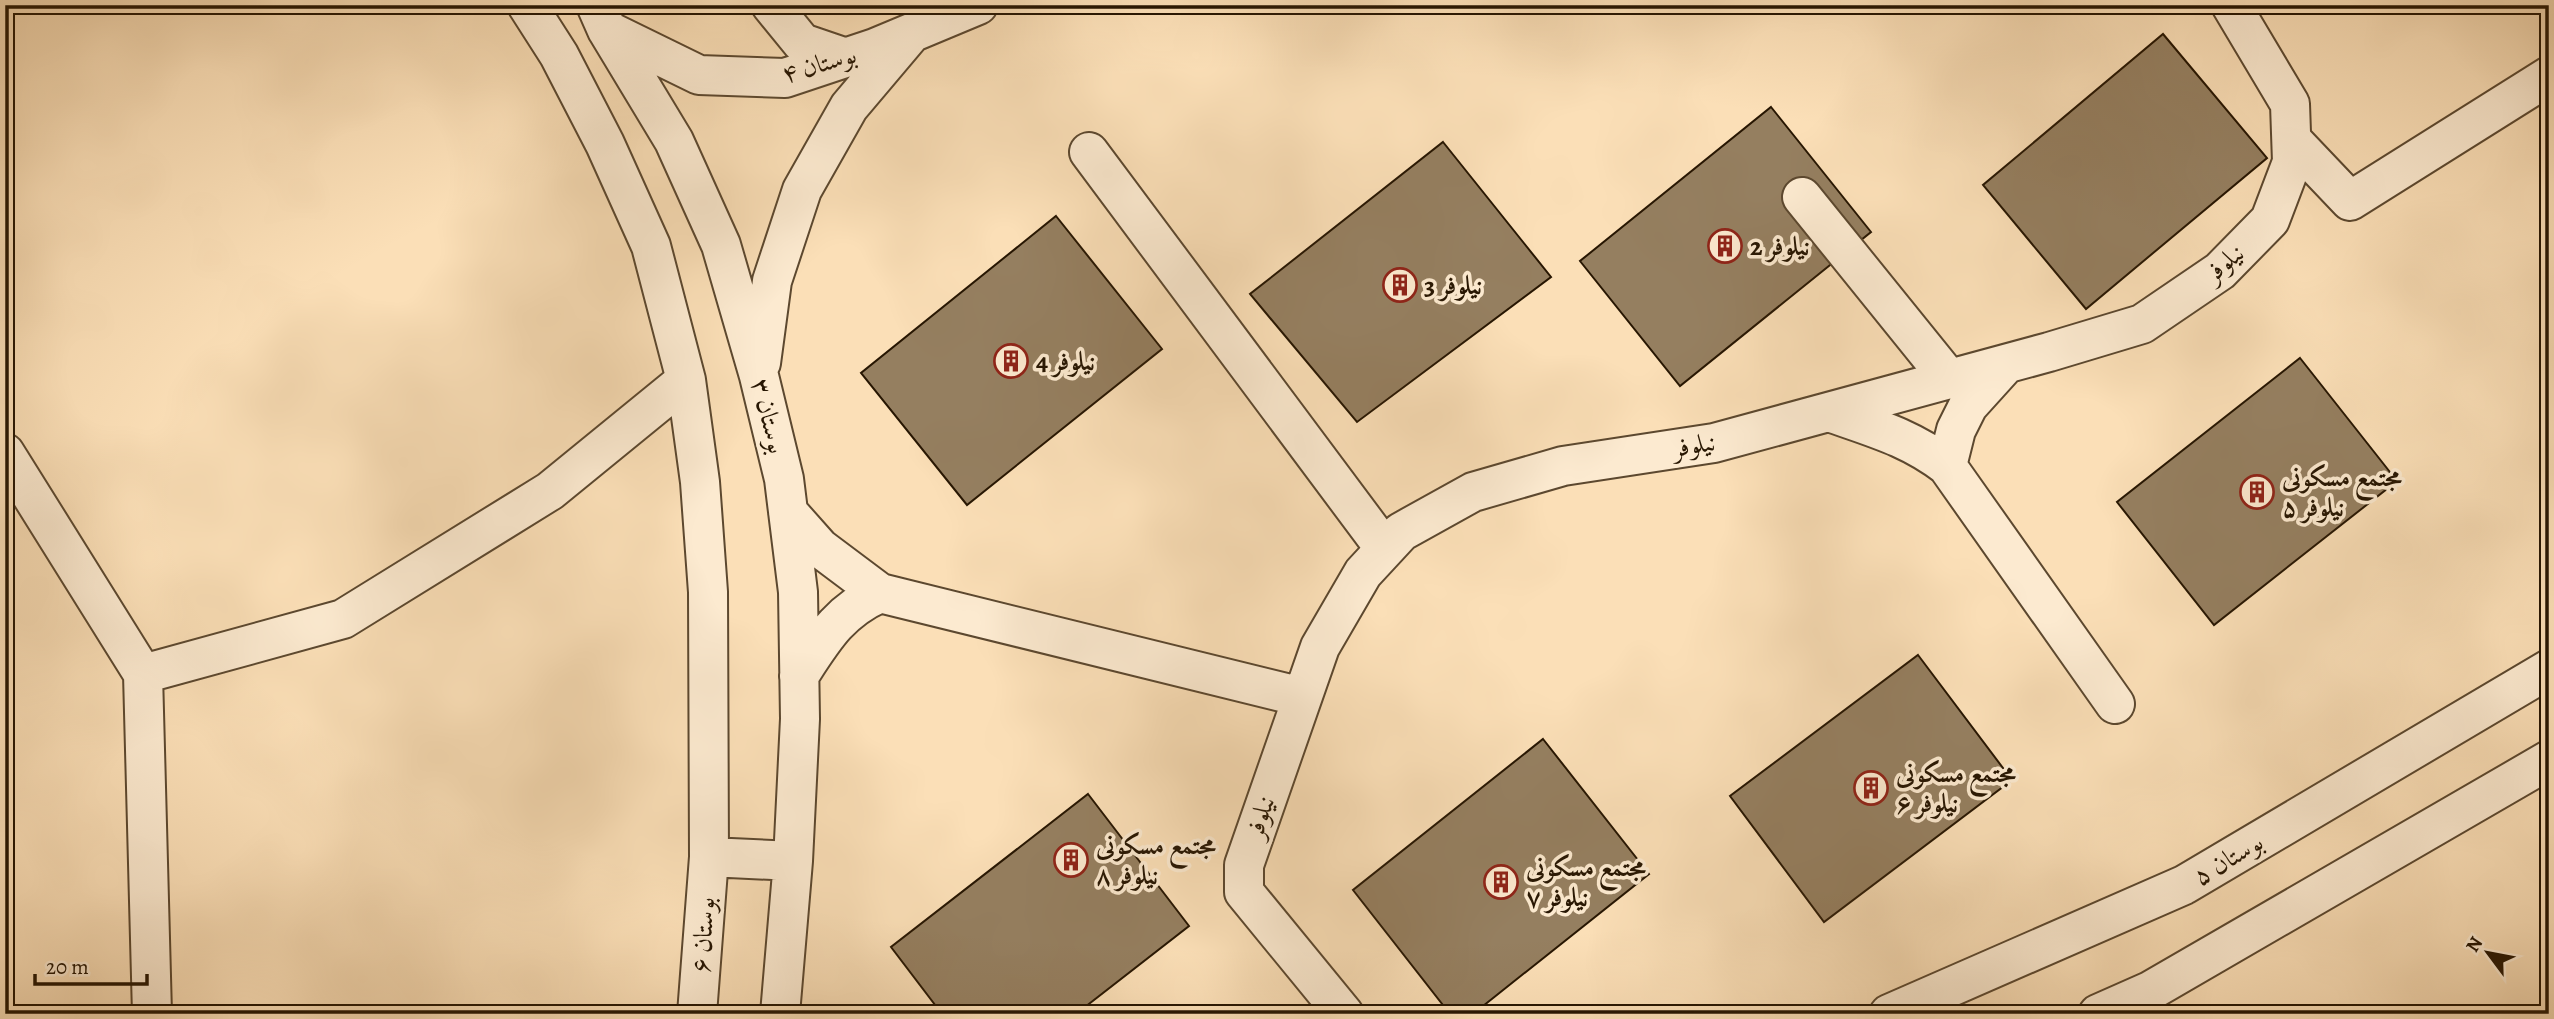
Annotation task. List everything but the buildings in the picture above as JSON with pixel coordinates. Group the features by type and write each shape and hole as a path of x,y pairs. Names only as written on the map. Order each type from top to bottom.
{"street":[{"path":"527,5 559,55 602,138 651,246 686,380 700,482 708,592 709,857 793,861 780,1014"},
{"path":"771,5 802,43 846,58"},
{"name":"بوستان ۴","path":"609,14 699,75 785,78 911,34 978,5"},
{"name":"نیلوفر","path":"1345,1014 1244,892 1244,865 1320,647 1363,573 1401,532 1474,492 1563,466 1714,443 2006,364 2142,324 2220,271 2270,220 2292,162 2290,104 2231,5"},
{"path":"559,55 609,14"},
{"name":"بوستان ۳","path":"609,14 651,104 674,141 721,245 760,376 784,479 798,592 800,719 793,861"},
{"path":"760,376 772,281 802,190 849,107 911,34"},
{"path":"2292,140 2350,201 2549,76"},
{"path":"602,138 606,111 613,100 624,94 636,94 651,104"},
{"path":"1089,152 1385,549"},
{"path":"1802,197 1949,379"},
{"path":"1947,466 1956,430 1968,406 2006,364"},
{"path":"143,674 343,619 550,491 686,380"},
{"path":"1829,412 1899,436 1923,448 1947,466 2115,704"},
{"path":"5,453 143,674 152,1014"},
{"path":"788,512 820,548 880,593 1302,697"},
{"path":"799,676 841,618 859,602 880,593"},
{"name":"بوستان ۵","path":"1889,1014 2184,885 2549,669"},
{"path":"2098,1014 2150,991 2549,760"},
{"name":"بوستان ۶","path":"696,1014 709,857"}],"place":[{"name":"نیلوفر 2","path":"1725,246"},
{"name":"نیلوفر 3","path":"1400,285"},
{"name":"نیلوفر 4","path":"1011,361"},
{"name":"مجتمع مسکونی نیلوفر ۵","path":"2257,492"},
{"name":"مجتمع مسکونی نیلوفر ۶","path":"1871,788"},
{"name":"مجتمع مسکونی نیلوفر ۸","path":"1071,860"},
{"name":"مجتمع مسکونی نیلوفر ۷","path":"1501,882"}]}
